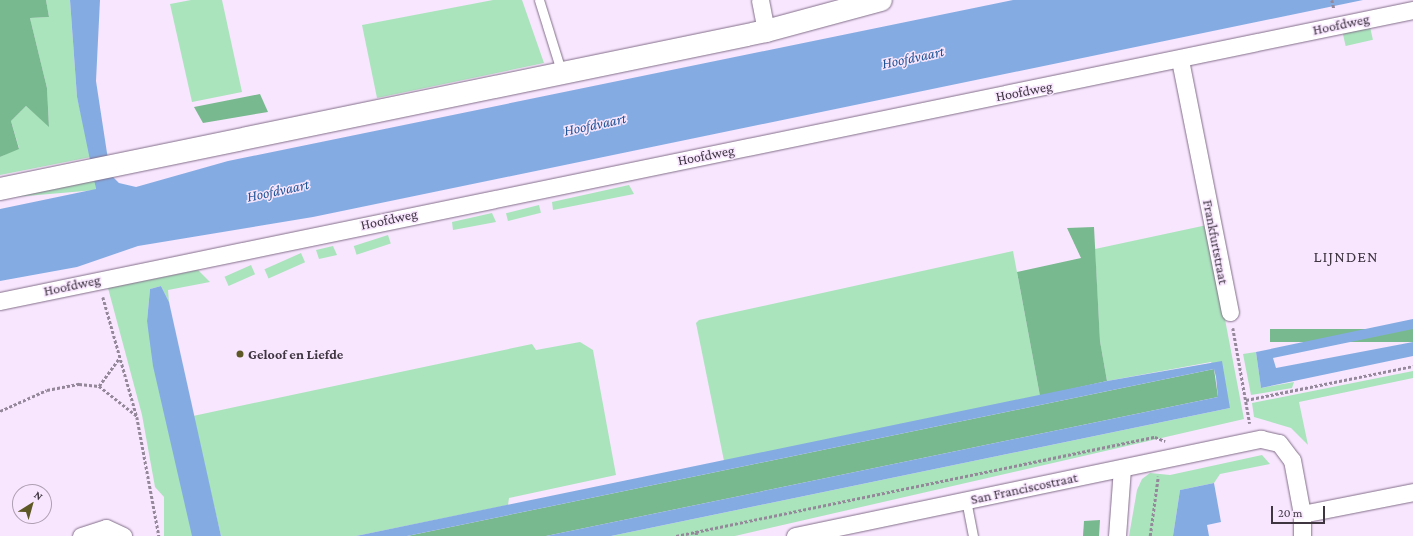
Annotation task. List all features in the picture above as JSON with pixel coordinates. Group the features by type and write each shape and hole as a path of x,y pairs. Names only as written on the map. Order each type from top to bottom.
{"street":[{"path":"760,0 766,31"},
{"path":"0,189 766,31 881,0"},
{"name":"Hoofdweg","path":"0,301 1180,60 1413,10"},
{"name":"Frankfurtstraat","path":"1180,60 1230,312"},
{"path":"1252,432 1279,443 1288,454 1302,514 1302,536"},
{"name":"San Franciscostraat","path":"803,535 1161,460 1252,432"},
{"path":"1117,536 1122,512 1122,468"},
{"path":"1302,514 1413,492"},
{"path":"80,536 106,528 123,536"}],"lane":[{"path":"540,0 562,74"},
{"path":"966,500 973,536"}],"path":[{"path":"98,280 137,416 159,536"},
{"path":"1230,312 1252,432"},
{"path":"99,386 119,357"},
{"path":"1246,400 1413,366"},
{"path":"0,411 47,390 79,384 99,386 137,416"},
{"path":"676,536 1155,437 1165,441"},
{"path":"1150,536 1161,460"},
{"path":"696,532 697,536"}],"green space":[{"path":"0,0 46,0 49,17 30,18 47,88 49,127 26,106 11,121 19,149 0,157"},
{"path":"46,0 70,0 77,97 91,157 0,175 0,157 19,148 11,121 26,106 49,126 47,88 30,18 49,17"},
{"path":"191,0 222,0 242,92 192,102 170,4"},
{"path":"493,0 522,0 544,63 377,98 362,25"},
{"path":"1370,27 1373,40 1346,46 1343,33"},
{"path":"260,94 268,112 203,123 194,107"},
{"path":"95,179 96,190 0,198 0,187"},
{"path":"629,185 634,194 553,210 552,202"},
{"path":"539,205 541,213 508,221 506,213"},
{"path":"492,213 496,222 453,230 452,222"},
{"path":"1207,225 1244,419 735,536 611,536 1230,408 1211,362 1107,381 1100,341 1095,249"},
{"path":"1094,227 1100,341 1107,381 1040,396 1017,272 1081,258 1067,228"},
{"path":"388,235 391,244 357,255 354,246"},
{"path":"333,246 337,255 319,259 316,250"},
{"path":"1013,251 1040,396 724,461 696,323 699,320"},
{"path":"301,253 305,262 269,278 264,269"},
{"path":"251,265 255,274 229,286 225,277"},
{"path":"198,270 210,282 168,290 169,302 161,286 150,289 147,321 193,536 164,536 164,497 155,487 142,415 108,288"},
{"path":"1270,329 1413,329 1413,342 1270,342"},
{"path":"580,342 593,350 616,475 509,498 508,505 356,536 221,536 193,416 532,344 536,350"},
{"path":"1256,352 1261,388 1294,382 1292,388 1251,395 1243,354"},
{"path":"1214,369 1218,397 546,536 407,536"},
{"path":"1413,371 1413,378 1299,402 1308,445 1291,428 1254,417 1252,403"},
{"path":"1262,455 1270,464 1220,474 1214,483 1180,490 1173,536 1129,536 1137,490 1142,479 1150,473 1170,475"},
{"path":"1100,520 1099,536 1083,536 1084,521"}],"water":[{"name":"Hoofdvaart","path":"70,0 100,0 96,81 107,153 112,176 119,183 136,187 228,161 1013,0 1363,0 313,217 138,246 77,267 0,281 0,209 96,189 77,97"},
{"path":"161,286 169,302 221,536 192,536 153,366 147,321 150,289"},
{"path":"1413,319 1413,329 1273,358 1276,368 1413,342 1413,356 1261,388 1256,352"},
{"path":"1222,361 1230,408 611,536 546,536 1218,397 1214,369 407,536 356,536 1107,381"},
{"path":"1214,483 1221,522 1207,525 1209,536 1173,536 1180,490"}],"place":[{"name":"Geloof en Liefde","path":"240,354"}],"district":[{"name":"LIJNDEN","path":"1346,257"}]}
